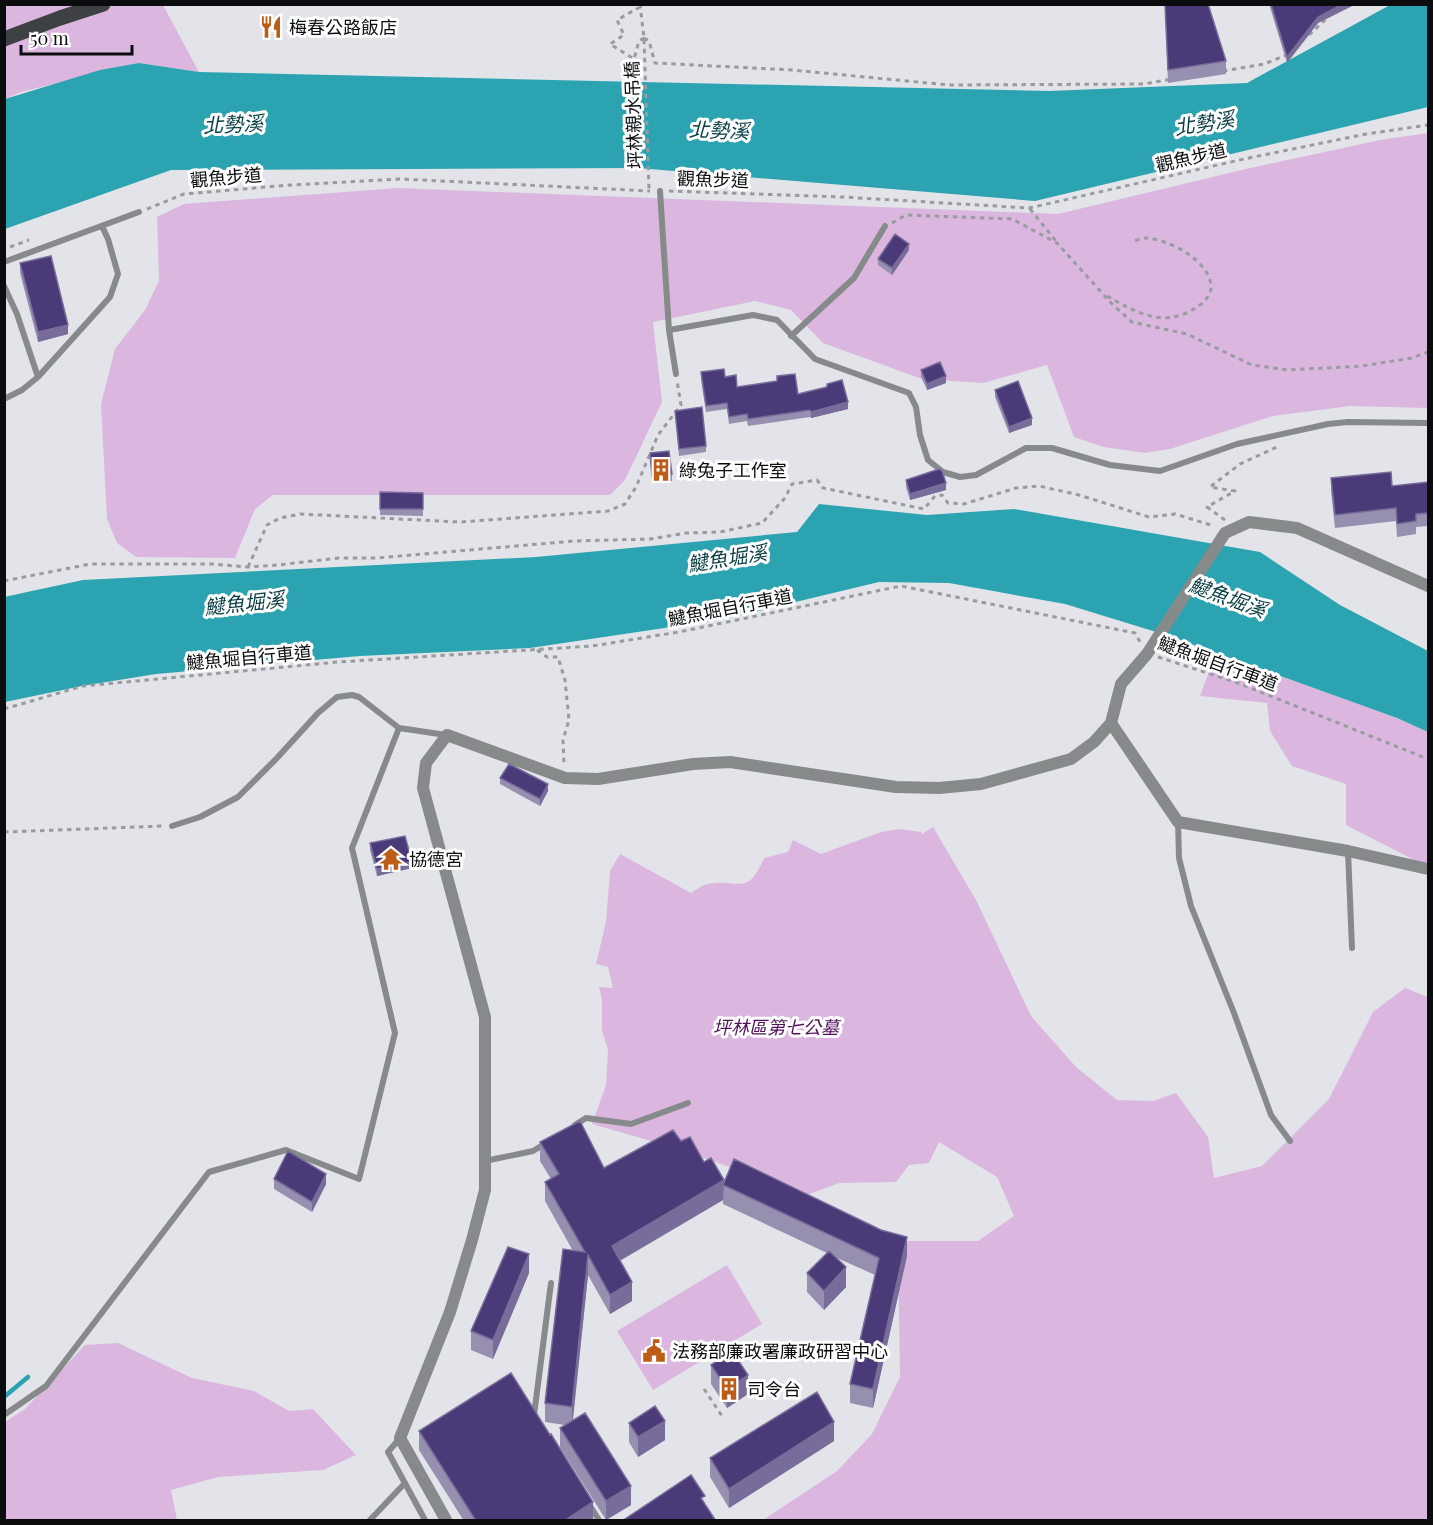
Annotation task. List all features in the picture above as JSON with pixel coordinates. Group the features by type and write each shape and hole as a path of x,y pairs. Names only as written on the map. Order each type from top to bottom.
{"main road":[{"path":"4,39 103,4"}],"street":[{"path":"446,1521 400,1438 450,1312 485,1190 485,1017 423,788 426,763 447,735 565,778 598,779 693,764 730,762 896,787 950,787 981,784 1071,759 1094,741 1111,723 1121,684 1147,654 1230,531 1249,522 1297,528 1428,586"},
{"path":"1111,723 1178,822 1348,850 1428,869"}],"lane":[{"path":"660,191 669,330 676,374"},
{"path":"4,262 139,212"},
{"path":"4,399 22,390 38,376 110,297 118,274 102,226"},
{"path":"791,336 854,278 885,226"},
{"path":"4,286 17,314 38,376"},
{"path":"669,330 753,315 777,320 815,359 909,393 916,407 920,435 928,460 943,472 960,477 976,475 1026,448 1052,448 1110,465 1160,471 1237,444 1328,424 1428,423"},
{"path":"172,826 200,817 238,797 318,713 337,697 352,695 359,697 399,728 447,735"},
{"path":"4,1415 46,1386 209,1172 286,1150 359,1179 395,1033 352,848 399,728"},
{"path":"1178,822 1179,858 1191,906 1271,1114 1290,1141"},
{"path":"1348,850 1352,948"},
{"path":"568,1129 586,1118 631,1124 688,1103"},
{"path":"484,1161 533,1151 550,1140"},
{"path":"540,1424 534,1415 551,1283"},
{"path":"400,1438 388,1452 425,1521"},
{"path":"370,1521 405,1483"},
{"path":"587,1501 599,1521"}],"path":[{"path":"640,5 644,38 639,41 634,59 610,44 624,35 617,20 640,5"},
{"path":"1305,38 1329,16"},
{"path":"644,38 650,41 656,63 792,70 949,85 1144,84 1177,78"},
{"name":"坪林親水吊橋","path":"644,38 649,191"},
{"path":"1221,71 1264,64 1289,54"},
{"name":"觀魚步道","path":"139,212 184,194 400,179 649,191 843,197 1029,208 1244,159 1366,134 1428,125"},
{"path":"1029,208 1103,294 1132,322 1187,334 1252,365 1288,370 1362,366 1412,358 1428,352"},
{"path":"885,226 906,215 1012,219 1057,243"},
{"path":"1103,294 1149,317 1170,318 1191,311 1205,301 1211,287 1209,276 1198,261 1175,246 1146,238 1133,241"},
{"path":"4,250 29,240"},
{"path":"248,567 267,525 300,514 460,522 608,511 625,504 636,487 658,435 681,405 676,374"},
{"path":"1230,531 1207,507 1235,491 1210,487 1240,464 1279,446"},
{"path":"4,581 90,564 212,564 248,567 339,558 377,558 574,541 650,539 686,533 720,532 762,523 785,498 792,484 817,480 823,488 924,509 935,496 942,495 948,503 964,504 1016,488 1039,486 1079,495 1149,517 1175,514 1230,531"},
{"name":"𩻸魚堀自行車道","path":"4,710 83,686 338,662 592,646 679,632 901,585 1135,633 1147,654 1238,683 1428,759"},
{"path":"536,649 547,657 558,657 566,680 569,720 563,740 565,778"},
{"path":"4,832 172,826"},
{"path":"743,1377 755,1393"},
{"path":"704,1389 722,1416"}],"green space":[{"path":"5,5 163,5 199,72 139,63 21,92 5,99"},
{"path":"1428,133 1428,408 1350,406 1273,416 1170,449 1145,453 1104,447 1074,437 1047,365 983,383 922,379 823,343 791,310 755,301 653,322 662,402 625,480 610,495 273,495 255,509 235,558 136,557 117,543 107,519 101,404 115,349 145,310 159,281 157,217 184,204 398,188 1058,214 1246,169 1380,140"},
{"path":"1216,653 1397,718 1428,732 1428,867 1346,825 1346,784 1292,766 1270,731 1267,703 1200,696"},
{"name":"坪林區第七公墓","path":"933,827 976,900 1031,1016 1076,1067 1117,1100 1153,1101 1176,1093 1208,1137 1214,1178 1262,1166 1329,1099 1373,1012 1405,988 1428,997 1428,1520 763,1520 837,1471 872,1434 900,1377 898,1241 978,1241 1014,1216 997,1177 939,1142 929,1163 909,1165 896,1182 839,1183 807,1195 679,1149 592,1124 606,1085 608,1049 602,1031 602,999 599,987 613,988 608,967 596,964 606,922 610,871 620,854 691,893 708,884 747,882 758,870 764,858 788,852 793,840 821,854 881,832 899,829 922,834"},
{"path":"727,1265 762,1324 653,1390 617,1331"},
{"path":"118,1343 192,1378 254,1391 289,1411 313,1409 356,1455 323,1470 218,1477 171,1490 177,1520 5,1520 5,1422 25,1409 85,1345"}],"water":[{"name":"北勢溪","path":"1390,5 1428,5 1428,107 1035,201 638,168 171,170 5,229 5,99 100,70 139,63 199,72 1049,91 1247,83"},
{"name":"𩻸魚堀溪","path":"819,504 927,515 1014,509 1260,552 1340,605 1428,651 1428,732 1397,718 1166,635 1065,604 949,583 879,582 725,619 530,648 360,656 156,674 5,702 4,597 83,580 536,557 797,532"}],"building":[{"path":"1165,4 1208,4 1226,61 1168,70"},
{"path":"1271,4 1343,4 1318,17 1287,57"},
{"path":"895,234 909,244 892,268 878,259"},
{"path":"51,256 68,325 38,332 20,263"},
{"path":"940,362 946,376 927,384 921,370"},
{"path":"724,369 725,377 736,375 737,387 777,381 777,376 795,374 798,394 827,387 827,384 842,380 848,402 811,412 810,410 748,419 747,414 729,417 727,403 706,406 701,372"},
{"path":"1018,381 1032,418 1009,427 995,390"},
{"path":"702,407 706,446 679,449 675,411"},
{"name":"綠兔子工作室","path":"669,451 672,474 652,477 650,453"},
{"path":"939,469 946,483 910,494 906,480"},
{"path":"1391,472 1392,486 1428,482 1428,513 1416,514 1416,521 1397,524 1396,508 1335,515 1331,478"},
{"path":"380,492 423,493 423,509 380,509"},
{"path":"509,764 548,784 540,799 500,778"},
{"name":"協德宮","path":"405,836 412,862 377,869 370,843"},
{"path":"580,1121 604,1168 673,1130 681,1141 690,1137 704,1162 711,1158 724,1180 612,1246 632,1282 610,1295 588,1255 572,1407 545,1403 563,1249 585,1252 545,1182 559,1174 540,1142"},
{"path":"288,1151 326,1174 312,1202 274,1179"},
{"path":"734,1159 881,1230 907,1237 873,1389 850,1384 879,1258 723,1185"},
{"path":"508,1247 529,1254 493,1340 471,1331"},
{"path":"829,1251 846,1267 824,1291 807,1273"},
{"path":"732,1351 748,1375 727,1389 711,1365"},
{"path":"511,1373 593,1502 564,1521 476,1521 419,1431"},
{"path":"817,1392 834,1422 729,1489 710,1458"},
{"path":"655,1406 665,1421 638,1437 629,1423"},
{"path":"585,1413 631,1486 606,1501 560,1428"},
{"path":"691,1475 705,1496 701,1498 716,1521 622,1521"}],"waterway":[{"path":"4,1397 28,1377"}],"place":[{"name":"梅春公路飯店","path":"271,27"},
{"name":"綠兔子工作室","path":"661,470"},
{"name":"協德宮","path":"391,859"},
{"name":"法務部廉政署廉政研習中心","path":"654,1351"},
{"name":"司令台","path":"729,1389"}]}
